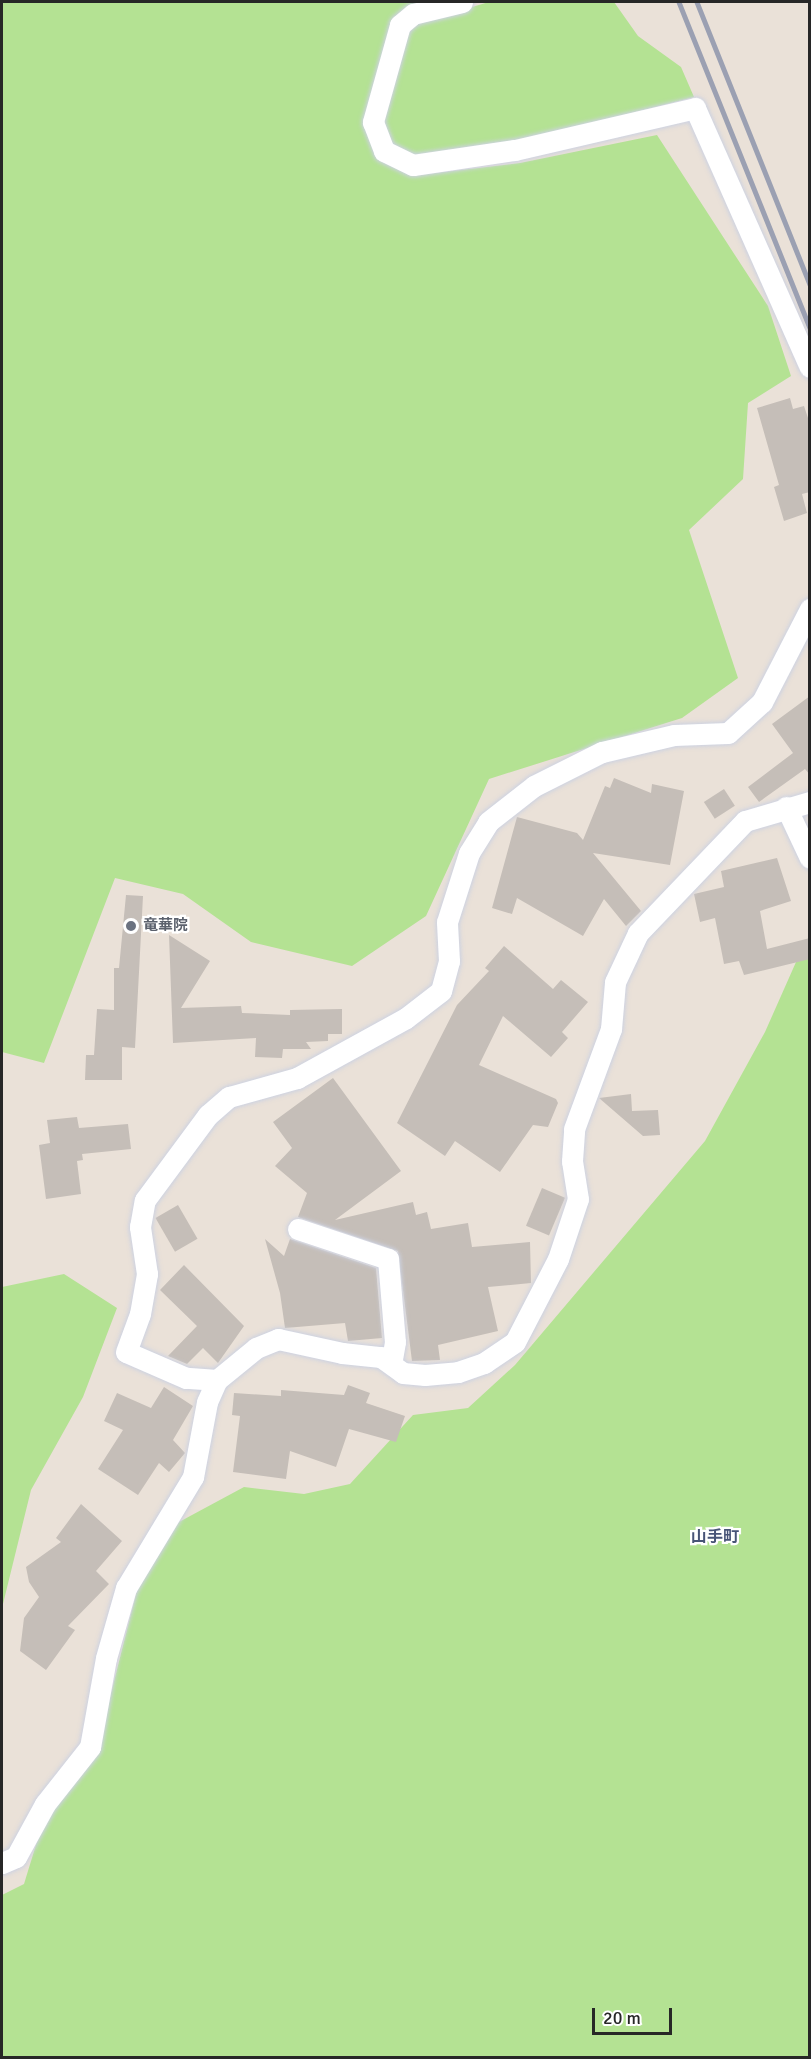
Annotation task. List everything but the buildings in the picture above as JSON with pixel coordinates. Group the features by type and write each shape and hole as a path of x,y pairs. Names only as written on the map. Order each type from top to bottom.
{"street":[{"path":"462,2 413,14 400,25 373,122 384,151 413,165 515,150 695,108 810,367"},
{"path":"217,1380 186,1378 126,1352 140,1314 147,1274 140,1227 146,1200 208,1115 237,1094 297,1078 406,1018 441,991 449,961 447,922 469,853 488,822 534,786 602,752 674,735 728,733 762,702 810,609"},
{"path":"2,1863 16,1857 45,1804 90,1747 106,1658 126,1588 193,1477 207,1402 217,1380 256,1348 278,1339 381,1357 403,1373 458,1372 484,1363 515,1342 558,1259 578,1199 572,1161 574,1129 611,1029 615,982 638,933 745,821 786,807 810,802"},
{"path":"786,807 810,858"},
{"path":"298,1229 388,1259 395,1342 391,1364"}],"green space":[{"path":"2,2 427,2 420,4 363,123 418,175 520,163 657,135 768,306 791,376 748,403 743,479 689,530 738,678 682,718 489,779 426,916 352,966 251,942 183,894 115,878 44,1063 2,1052"},
{"path":"489,2 614,2 638,36 681,67 694,97 520,142 414,156 390,144 383,123 408,34 418,23"},
{"path":"809,941 809,2057 2,2057 2,1895 24,1884 42,1825 98,1745 137,1590 179,1522 244,1487 304,1494 350,1484 413,1415 468,1408 515,1365 705,1141 765,1032 804,944"},
{"path":"64,1274 117,1308 83,1397 31,1490 2,1608 2,1287"}],"railway":[{"path":"679,2 810,328"},
{"path":"697,2 810,284"}],"place":[{"name":"竜華院","path":"131,926"}],"district":[{"name":"山手町","path":"715,1537"}]}
